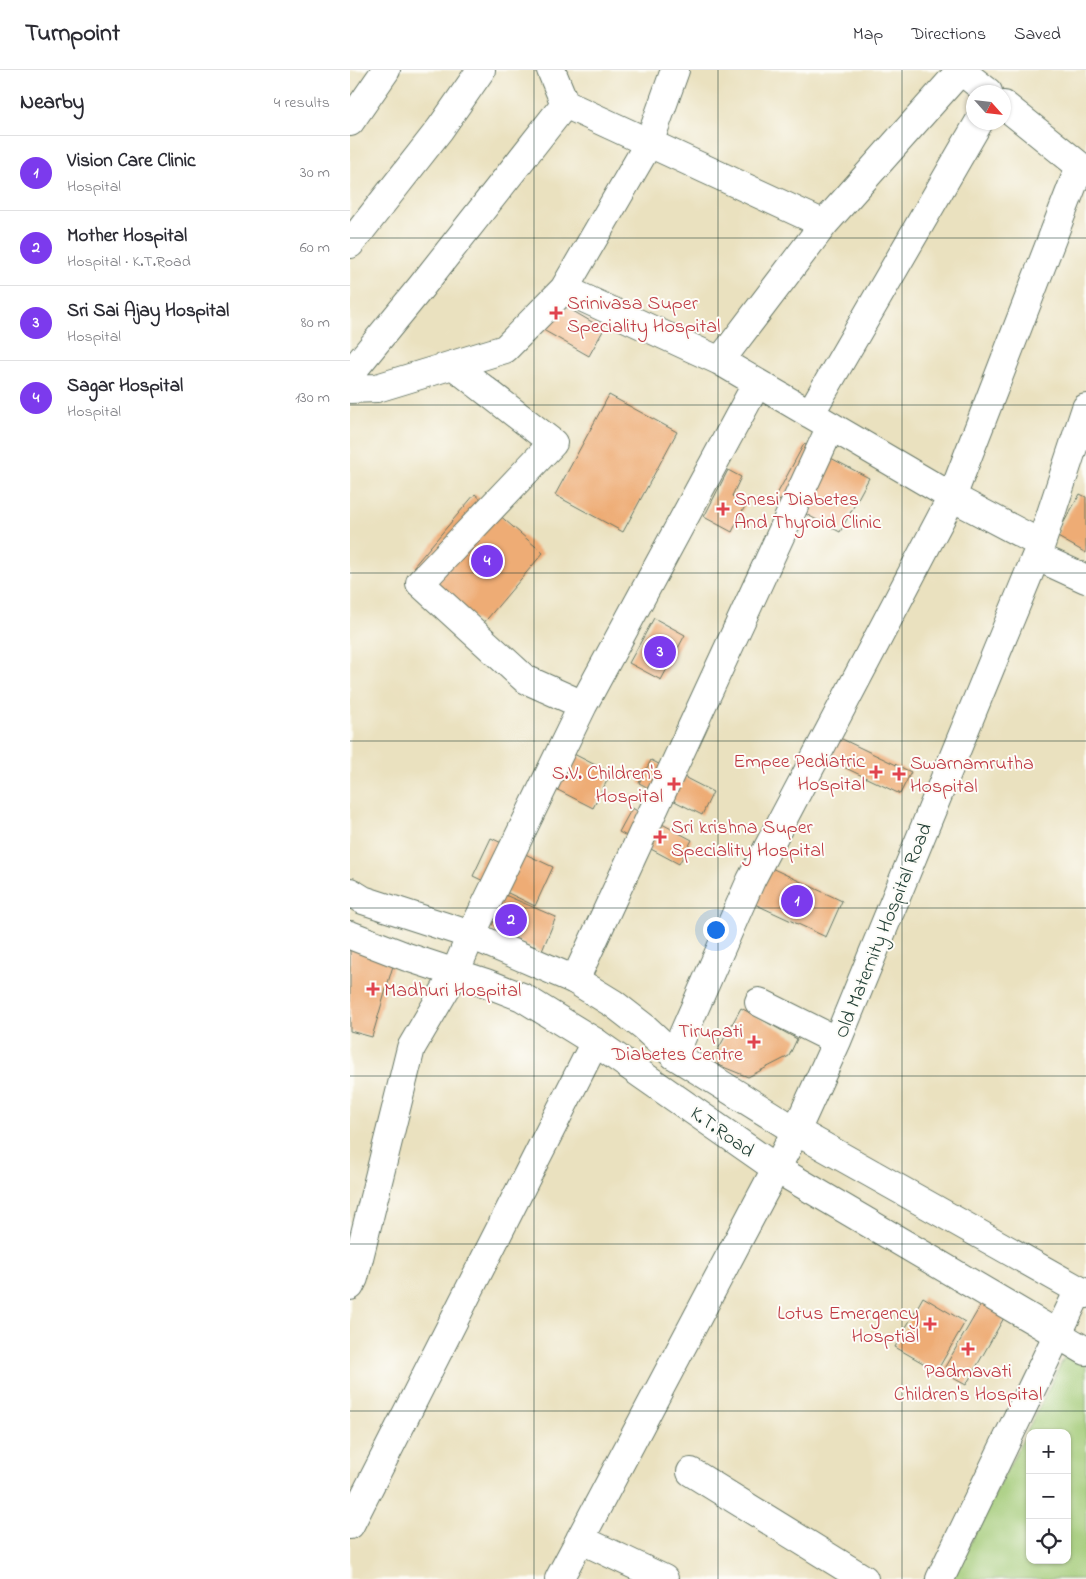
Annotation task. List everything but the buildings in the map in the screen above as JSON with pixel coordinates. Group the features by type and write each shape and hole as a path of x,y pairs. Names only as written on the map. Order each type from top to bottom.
{"street":[{"path":"350,122 386,70"},
{"path":"350,244 440,129 480,70"},
{"path":"551,70 565,104 824,224"},
{"path":"350,389 377,388 505,349 564,289 649,143 675,70"},
{"path":"720,361 824,224 960,70 979,85"},
{"path":"350,374 565,104"},
{"path":"674,1055 751,880 952,497 1083,168 1011,110"},
{"path":"576,980 820,420 975,130"},
{"path":"564,289 720,361 952,497 1086,579"},
{"path":"453,365 553,443 420,583 525,679 583,705"},
{"path":"350,1286 354,1278 411,1048 456,973 471,935 583,705 757,383"},
{"name":"Old Maternity Hospital Road","path":"559,1579 777,1168 837,1041 1038,550 1086,408"},
{"name":"K.T.Road","path":"350,892 363,900 471,935 576,980 614,1004 645,1028 674,1055 796,1131 1082,1292"},
{"name":"K.T.Road","path":"350,935 407,957 486,982 522,997 595,1042 777,1168 1086,1351"},
{"path":"759,1002 837,1041"},
{"path":"350,1525 595,1042"},
{"path":"940,1579 1057,1335 1082,1292"},
{"path":"691,1472 864,1579"},
{"path":"580,1539 664,1579"}],"green space":[{"path":"1066,1354 1086,1365 1086,1579 952,1579 1026,1433 1026,1564 1071,1564 1071,1429 1028,1429"}],"place":[{"name":"Srinivasa Super Speciality Hospital","path":"556,313"},
{"name":"Snesi Diabetes And Thyroid Clinic","path":"723,509"},
{"name":"Sagar Hospital","path":"487,561"},
{"name":"Sri Sai Ajay Hospital","path":"660,652"},
{"name":"Empee Pediatric Hospital","path":"876,772"},
{"name":"Swarnamrutha Hospital","path":"899,774"},
{"name":"S.V. Children's Hospital","path":"674,784"},
{"name":"Sri krishna Super Speciality Hospital","path":"660,837"},
{"name":"Vision Care Clinic","path":"797,901"},
{"name":"Mother Hospital","path":"511,920"},
{"name":"Madhuri Hospital","path":"373,989"},
{"name":"Tirupati Diabetes Centre","path":"754,1042"},
{"name":"Lotus Emergency Hosptial","path":"930,1324"},
{"name":"Padmavati Children's Hospital","path":"968,1349"}]}
